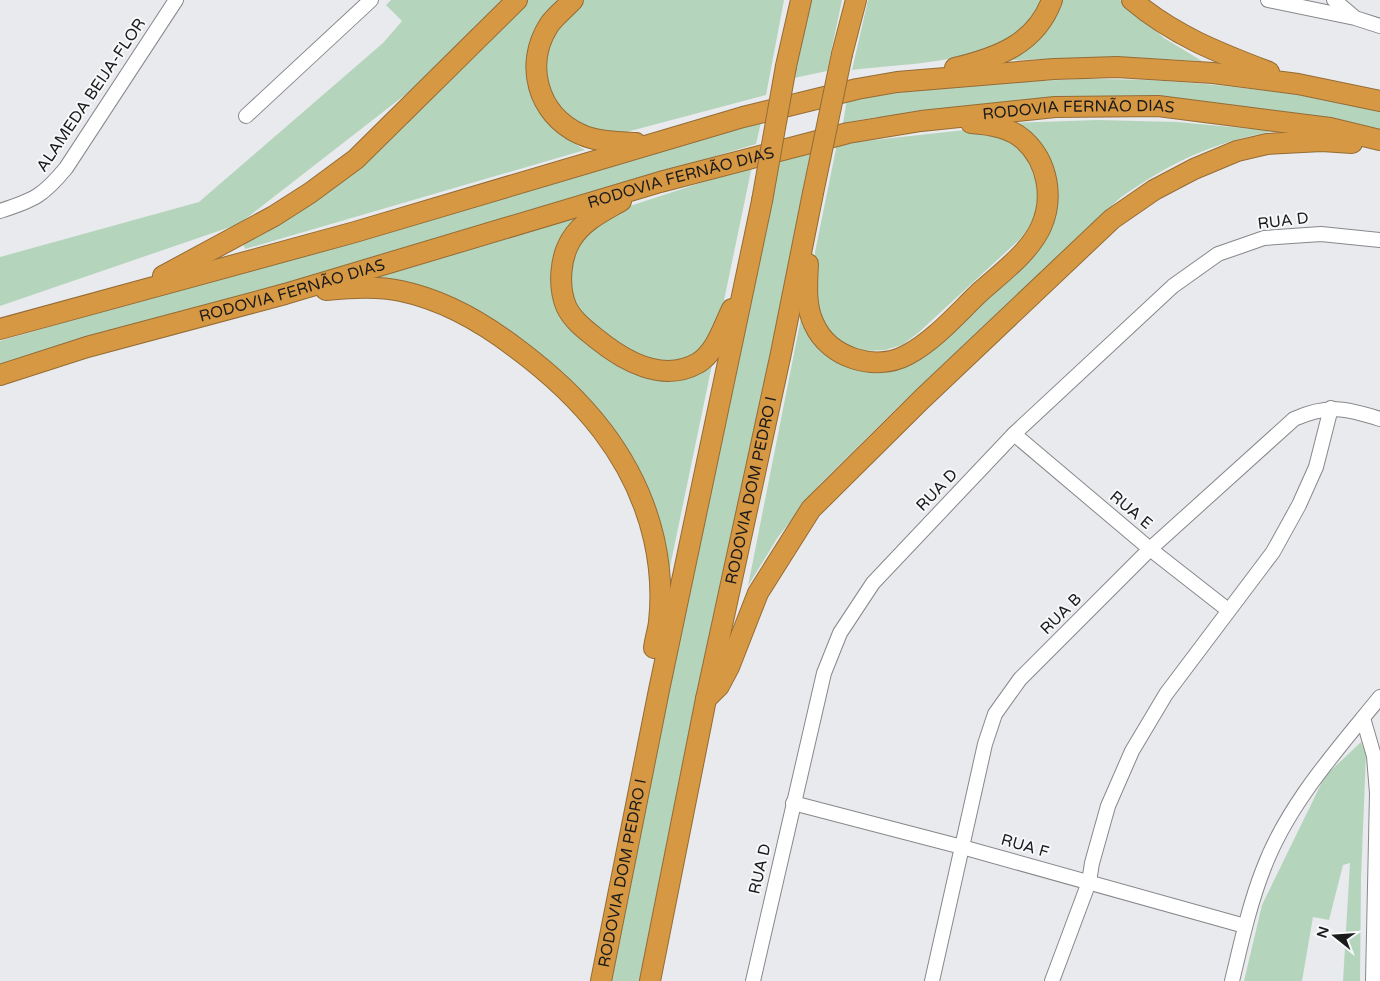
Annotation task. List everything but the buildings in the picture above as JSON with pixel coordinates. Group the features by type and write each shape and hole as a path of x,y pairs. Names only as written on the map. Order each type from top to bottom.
{"highway":[{"path":"128,294 274,216 310,193 356,159 517,0"},
{"path":"573,0 550,24 540,45 535,75 547,107 568,128 581,135 616,142 650,143"},
{"path":"791,44 794,0"},
{"name":"RODOVIA DOM PEDRO I","path":"600,981 659,690 745,285 786,66 801,0"},
{"name":"RODOVIA DOM PEDRO I","path":"650,981 706,700 777,373 811,200 842,54 857,0"},
{"path":"0,329 481,196 650,143 743,117 966,65 1010,50 1025,40 1047,14 1052,0"},
{"path":"1132,0 1154,18 1202,46 1298,84"},
{"path":"897,82 1054,69 1117,67 1213,72 1298,84 1380,102"},
{"name":"RODOVIA FERNÃO DIAS","path":"0,375 87,347 285,294 660,182 848,133 921,121 1055,107 1158,106 1258,117 1330,128 1380,142"},
{"path":"811,200 808,305 814,324 823,339 837,351 852,359 871,363 891,362 907,355 924,344 1006,269 1032,242 1041,227 1047,208 1048,189 1045,172 1036,154 1023,139 1007,130 977,123 921,121"},
{"path":"706,700 719,686 729,667 758,593 811,509 896,424 1112,219 1154,190 1194,169 1237,151 1267,144 1322,141 1380,142"},
{"path":"660,182 621,201 584,224 570,240 563,262 561,285 566,307 581,327 615,353 630,361 649,368 667,371 684,368 699,362 712,349 745,285"},
{"path":"285,294 375,288 401,291 446,305 502,338 535,362 575,397 608,437 633,478 654,540 661,602 654,646 654,668 659,690"}],"street":[{"name":"ALAMEDA BEIJA-FLOR","path":"0,211 27,203 47,192 66,168 176,0"},
{"path":"246,116 371,0"},
{"path":"1268,0 1355,18 1380,26"},
{"path":"1334,0 1355,18"},
{"name":"RUA D","path":"753,981 824,673 840,633 873,583 1014,434 1173,286 1218,254 1264,238 1321,234 1380,240"},
{"path":"1052,981 1088,882 1108,806 1132,751 1166,694 1273,552 1299,505 1316,467 1331,408"},
{"name":"RUA B","path":"932,981 985,744 995,714 1020,679 1150,549 1294,419 1314,410 1331,408 1380,419"},
{"name":"RUA E","path":"1014,434 1150,549 1228,610"},
{"path":"1232,981 1245,926 1263,870 1283,829 1312,784 1380,697"},
{"path":"1363,718 1374,756 1379,792 1373,981"},
{"name":"RUA F","path":"793,803 962,846 1245,926"}],"green space":[{"path":"391,0 505,0 419,84 239,224 0,306 0,257 199,202 383,43 402,21 386,5"},
{"path":"528,0 563,0 534,101 544,117 556,129 585,150 245,249 243,243 463,66"},
{"path":"584,0 784,0 766,95 619,134 599,133 566,118 543,81 546,47 554,30"},
{"path":"810,0 842,0 827,71 794,78"},
{"path":"868,0 1044,0 1033,19 1025,28 1006,40 986,49 965,56 942,60 852,70"},
{"path":"1059,0 1120,0 1164,38 1202,61 1122,57 1014,60 1007,57"},
{"path":"1118,79 1231,86 1343,102 1380,109 1380,131 1245,110 921,121 876,117 843,123 847,99 959,85"},
{"path":"762,118 756,144 496,222 0,366 0,341"},
{"path":"1098,120 1177,122 1275,131 1232,141 1194,155 1157,174 1120,198 901,404 820,484 778,537 748,586 801,318 814,338 830,353 913,361 1054,204 1008,123"},
{"path":"965,130 989,133 1008,139 1020,147 1026,155 1034,172 1037,191 1036,209 1030,225 1020,239 918,333 902,345 885,350 867,351 850,346 835,338 824,327 813,290 815,252 837,144"},
{"path":"811,149 729,570 642,981 606,981 777,156"},
{"path":"752,166 722,310 715,330 695,357 664,365 609,341 578,309 571,293 570,259 587,228 627,207"},
{"path":"583,214 558,245 578,335 597,352 637,375 651,378 713,360 666,586 642,485 526,348 369,279"},
{"path":"1361,742 1366,754 1361,879 1360,981 1343,981 1350,863 1343,865 1329,920 1313,917 1302,981 1244,981 1262,905 1325,776"}]}
